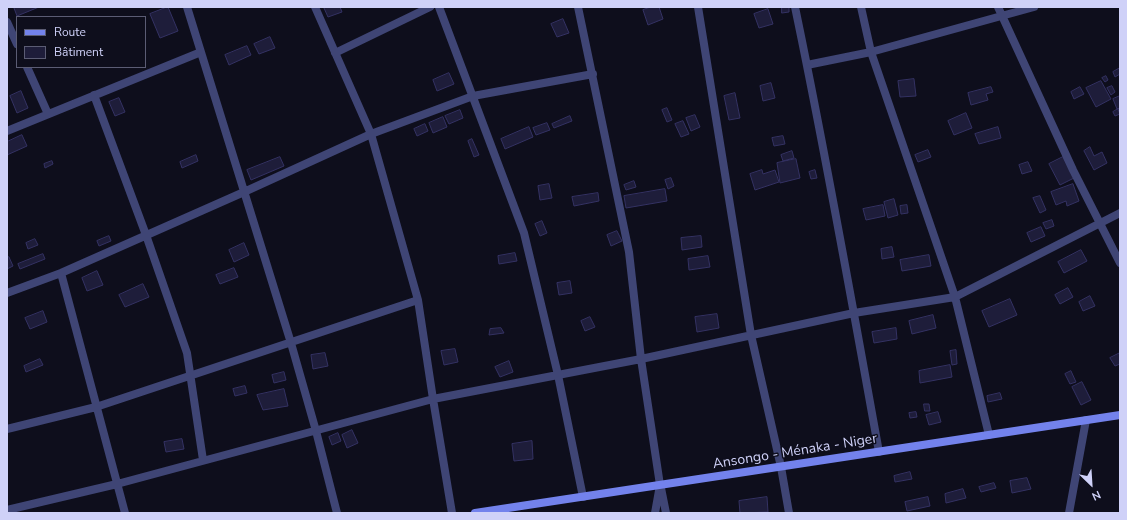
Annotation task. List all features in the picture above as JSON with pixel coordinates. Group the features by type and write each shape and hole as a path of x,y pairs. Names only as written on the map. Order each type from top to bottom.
{"main road":[{"name":"Ansongo - Ménaka - Niger","path":"475,513 1120,415"}],"street":[{"path":"187,7 291,342 337,513"},
{"path":"315,7 371,134 418,300 452,513"},
{"path":"335,53 430,7"},
{"path":"439,7 524,233 558,375 583,497"},
{"path":"578,7 630,252 641,359 660,485 666,513"},
{"path":"698,7 750,335 781,467 788,513"},
{"path":"795,7 807,64 879,452"},
{"path":"861,7 871,52 955,297 989,435"},
{"path":"998,7 1073,170 1120,263"},
{"path":"807,64 871,52 1034,7"},
{"path":"7,22 16,42"},
{"path":"7,131 201,52"},
{"path":"27,68 48,114"},
{"path":"7,293 61,273 371,134 473,96 593,74"},
{"path":"94,95 146,235 187,353 203,460"},
{"path":"7,510 117,484 433,399 641,359 854,313 955,297 1120,213"},
{"path":"61,273 125,513"},
{"path":"7,429 96,407 418,300"},
{"path":"1069,513 1086,420"},
{"path":"655,513 660,485"}],"building":[{"path":"39,7 17,16 14,8"},
{"path":"168,7 178,31 160,38 150,14"},
{"path":"340,7 342,12 328,17 324,8"},
{"path":"651,7 659,7 663,19 648,25 643,10"},
{"path":"782,7 789,7 789,12 782,13"},
{"path":"768,9 773,24 759,28 754,14"},
{"path":"563,19 569,33 557,37 551,24"},
{"path":"270,37 275,48 259,54 254,44"},
{"path":"247,46 251,55 229,65 225,55"},
{"path":"1120,68 1120,74 1115,77 1113,72"},
{"path":"449,73 454,84 437,91 433,80"},
{"path":"1106,76 1108,80 1105,82 1102,78"},
{"path":"914,79 916,96 900,97 898,81"},
{"path":"1101,81 1111,99 1096,107 1086,88"},
{"path":"771,83 775,98 763,101 760,86"},
{"path":"1112,86 1115,92 1111,95 1107,88"},
{"path":"991,87 993,92 986,94 988,100 971,105 968,93"},
{"path":"1080,87 1084,94 1074,99 1071,92"},
{"path":"21,91 28,108 17,113 10,96"},
{"path":"735,93 740,118 729,120 724,96"},
{"path":"1120,96 1120,108 1117,109 1113,99"},
{"path":"119,98 125,112 115,116 109,102"},
{"path":"667,108 672,120 667,122 662,110"},
{"path":"1118,109 1120,114 1115,116 1113,112"},
{"path":"460,110 463,118 449,124 445,116"},
{"path":"966,113 972,128 954,135 948,121"},
{"path":"695,115 700,127 691,131 686,118"},
{"path":"570,116 572,121 554,128 552,124"},
{"path":"443,117 447,127 433,133 429,123"},
{"path":"683,121 689,134 681,137 675,124"},
{"path":"547,123 550,130 536,135 533,128"},
{"path":"425,124 428,131 417,136 414,129"},
{"path":"529,127 533,137 505,149 501,139"},
{"path":"998,127 1001,138 979,144 975,134"},
{"path":"22,135 27,146 7,155 7,142"},
{"path":"783,136 785,144 774,146 772,138"},
{"path":"472,139 479,155 474,157 468,141"},
{"path":"1090,147 1094,156 1102,152 1107,163 1094,170 1084,151"},
{"path":"928,150 931,157 918,162 915,155"},
{"path":"792,151 794,158 783,161 781,155"},
{"path":"196,155 198,161 182,168 180,162"},
{"path":"280,157 284,166 251,180 247,170"},
{"path":"1063,157 1074,178 1060,185 1049,164"},
{"path":"796,159 800,178 780,183 777,163"},
{"path":"52,161 53,164 45,168 44,164"},
{"path":"1028,162 1032,171 1022,174 1019,165"},
{"path":"762,170 763,174 775,170 779,182 755,190 750,174"},
{"path":"815,170 817,178 811,179 809,172"},
{"path":"671,178 674,186 668,189 665,180"},
{"path":"634,181 636,187 626,190 624,185"},
{"path":"549,184 552,198 540,200 538,186"},
{"path":"1073,184 1079,201 1067,206 1066,201 1056,205 1051,192"},
{"path":"665,189 667,201 626,208 624,196"},
{"path":"598,193 599,201 574,206 572,197"},
{"path":"1040,196 1046,210 1040,213 1033,198"},
{"path":"894,199 898,215 888,218 884,202"},
{"path":"883,205 885,216 866,220 863,209"},
{"path":"907,205 908,213 901,214 900,206"},
{"path":"1052,220 1054,226 1046,229 1043,223"},
{"path":"542,221 547,233 540,236 535,224"},
{"path":"1041,227 1045,236 1031,242 1027,233"},
{"path":"617,231 622,241 611,246 607,235"},
{"path":"109,236 111,241 99,246 97,241"},
{"path":"701,236 702,247 682,250 681,238"},
{"path":"35,239 38,245 28,249 26,243"},
{"path":"244,243 249,255 234,262 229,250"},
{"path":"892,247 894,257 882,259 881,249"},
{"path":"1081,250 1087,261 1064,273 1058,262"},
{"path":"515,253 517,261 499,264 498,256"},
{"path":"43,254 45,259 20,269 18,264"},
{"path":"929,255 931,266 902,271 900,260"},
{"path":"708,256 710,267 689,270 688,259"},
{"path":"9,257 13,266 7,269 7,258"},
{"path":"234,268 238,277 220,284 216,275"},
{"path":"97,271 103,285 87,291 82,278"},
{"path":"570,281 572,293 559,295 557,283"},
{"path":"143,284 149,297 125,307 119,295"},
{"path":"1068,288 1073,297 1060,304 1055,295"},
{"path":"1090,296 1095,306 1083,311 1079,302"},
{"path":"1010,299 1017,315 989,327 982,311"},
{"path":"43,311 47,322 30,329 25,318"},
{"path":"717,314 719,328 697,332 695,317"},
{"path":"933,315 936,328 912,334 909,321"},
{"path":"590,317 595,327 585,331 581,321"},
{"path":"501,328 504,333 489,335 490,329"},
{"path":"896,328 897,339 874,343 872,332"},
{"path":"455,349 458,362 444,365 441,351"},
{"path":"956,350 957,364 952,365 950,351"},
{"path":"325,353 328,366 313,369 311,355"},
{"path":"1120,353 1120,364 1115,366 1110,358"},
{"path":"40,359 43,365 26,372 24,366"},
{"path":"509,361 513,372 500,377 495,367"},
{"path":"950,365 952,377 920,383 919,371"},
{"path":"1071,371 1076,382 1070,384 1065,374"},
{"path":"284,372 286,380 274,383 272,375"},
{"path":"1082,382 1091,400 1081,405 1072,387"},
{"path":"245,386 247,393 235,396 233,389"},
{"path":"284,389 288,406 263,410 257,395"},
{"path":"1000,393 1002,399 988,402 987,396"},
{"path":"924,404 929,404 930,411 925,411"},
{"path":"916,412 917,417 910,418 909,413"},
{"path":"938,412 941,422 929,425 926,415"},
{"path":"352,430 358,443 347,448 342,435"},
{"path":"338,433 341,441 332,445 329,437"},
{"path":"182,439 184,449 166,452 164,442"},
{"path":"532,441 533,459 514,461 512,444"},
{"path":"910,472 912,479 895,482 894,476"},
{"path":"1027,478 1031,489 1012,493 1010,481"},
{"path":"994,483 996,488 981,492 979,487"},
{"path":"963,489 966,498 946,503 945,494"},
{"path":"767,497 768,512 740,513 739,501"},
{"path":"928,497 930,506 907,511 905,502"}]}
